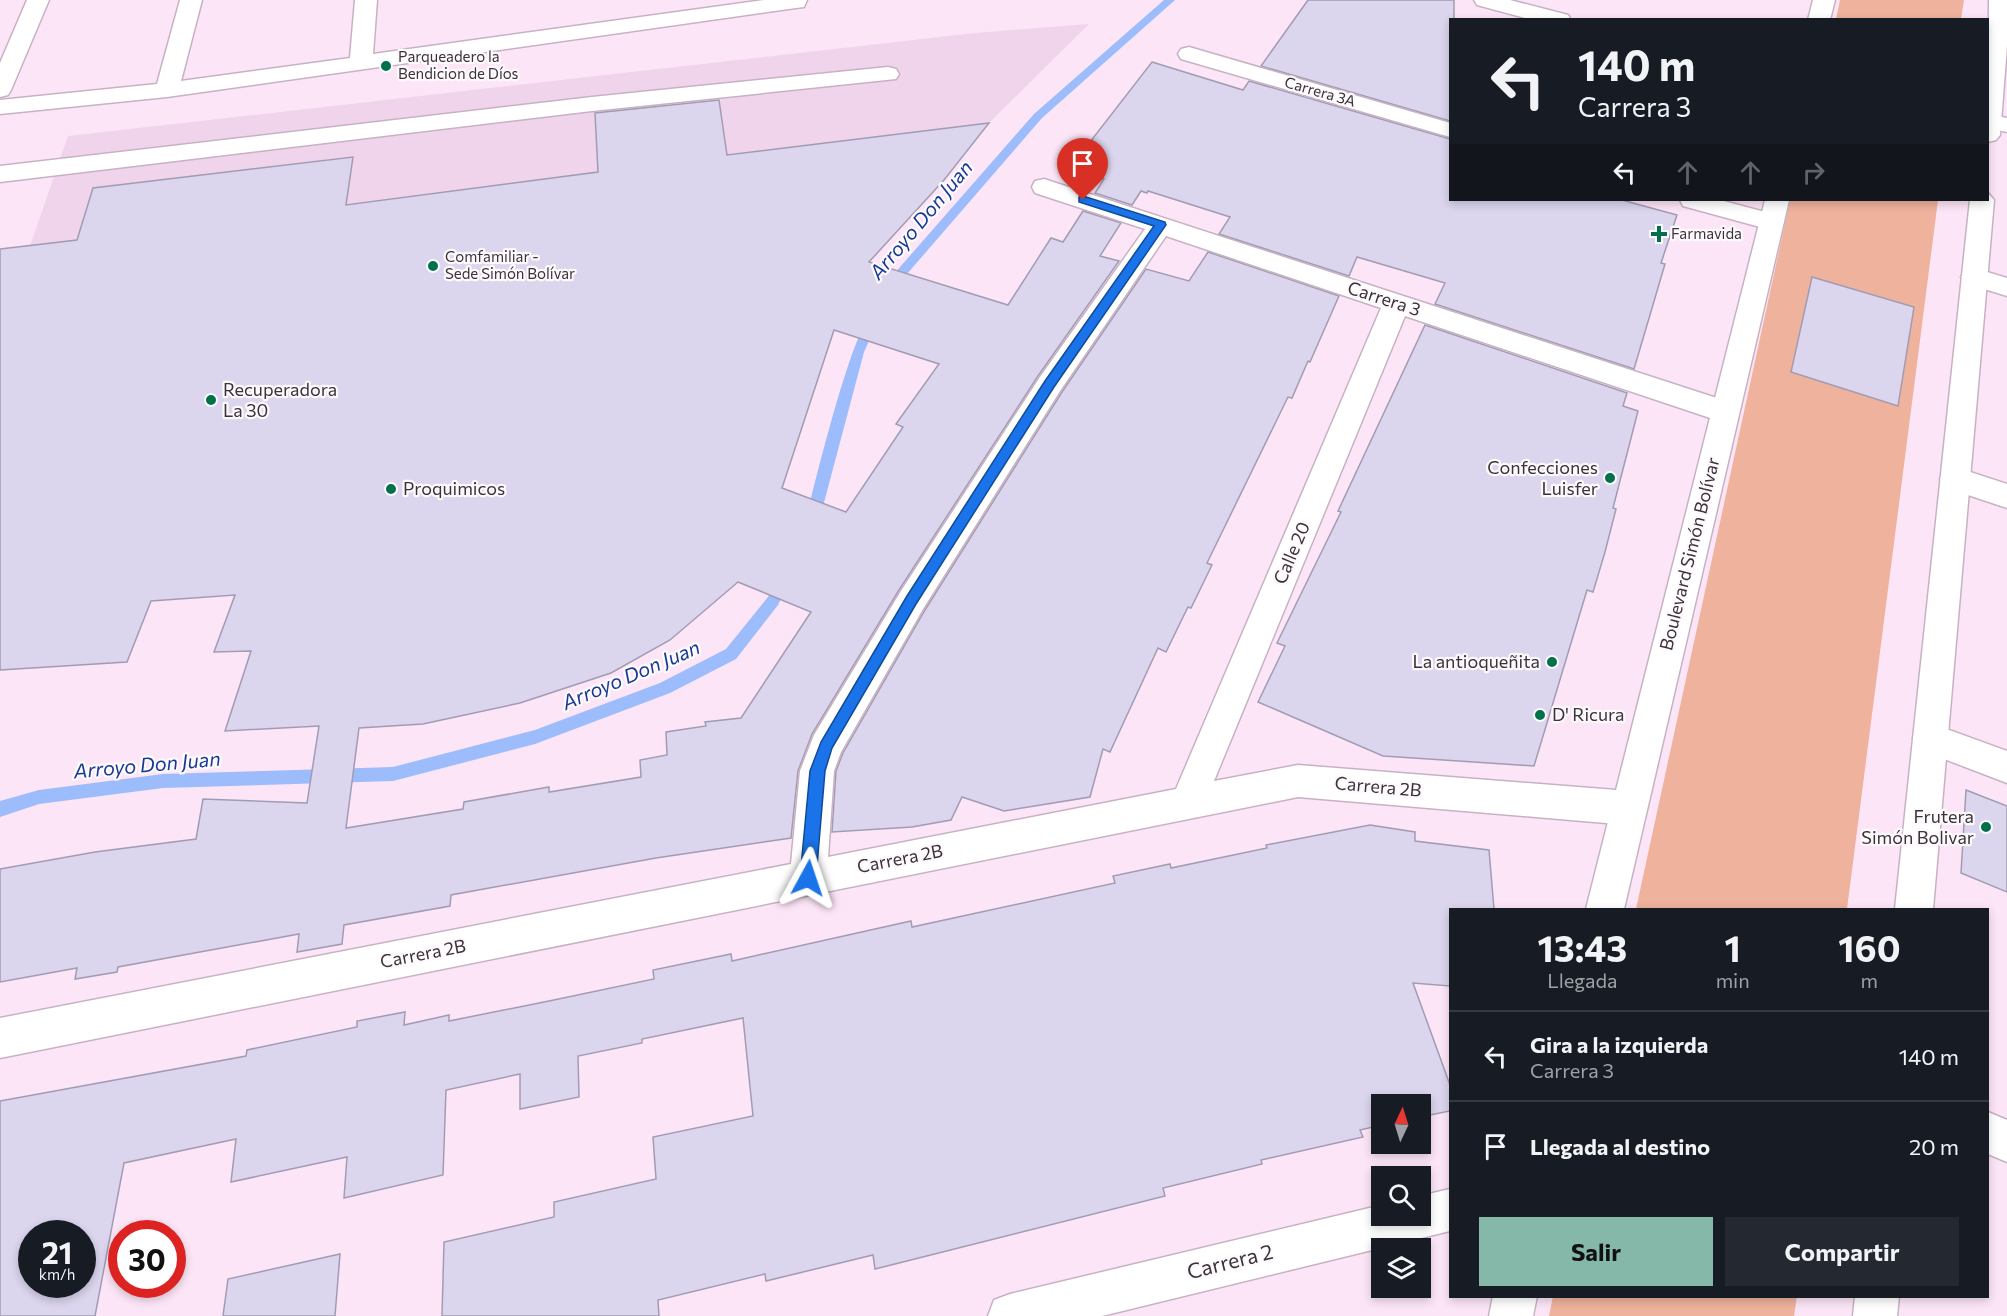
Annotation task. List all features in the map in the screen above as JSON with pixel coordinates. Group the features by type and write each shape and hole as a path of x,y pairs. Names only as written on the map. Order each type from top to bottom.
{"main road":[{"path":"0,90 38,0"},
{"path":"167,90 191,0"},
{"path":"362,62 366,0"},
{"path":"0,107 167,90 796,2 795,0"},
{"path":"1485,0 1552,18"},
{"path":"1820,18 1824,0"},
{"path":"1994,127 2001,0"},
{"name":"Carrera 3A","path":"1189,54 1449,130"},
{"path":"0,174 592,104 888,74"},
{"name":"Carrera 3","path":"1044,187 1725,412"},
{"path":"1699,201 1774,211"},
{"path":"1914,908 1982,201"},
{"name":"Boulevard Simón Bolívar","path":"1605,908 1774,211"},
{"path":"808,878 817,771 826,746 912,600 1043,394 1161,225"},
{"path":"1974,277 2007,287"},
{"name":"Calle 20","path":"1188,802 1397,303"},
{"path":"1955,479 2007,496"},
{"path":"1930,738 2007,767"},
{"name":"Carrera 2B","path":"0,1038 1298,781 1629,808"},
{"path":"1989,1133 2007,1141"},
{"name":"Carrera 2","path":"1010,1316 1449,1210"},
{"path":"1511,1316 1515,1298"},
{"path":"1875,1316 1877,1298"}],"shaded area":[{"path":"1840,0 1964,0 1961,18 1836,18"},
{"path":"1089,24 989,123 30,246 68,136 975,33"},
{"path":"1790,201 1938,201 1847,908 1636,908"},
{"path":"1553,1298 1797,1298 1794,1316 1549,1316"}],"building":[{"path":"1308,0 1454,0 1454,18 1449,18 1449,121 1261,66"},
{"path":"1152,62 1243,90 1249,81 1449,139 1449,201 1626,201 1677,215 1661,263 1665,264 1634,369 1435,304 1445,283 1357,257 1349,276 1219,234 1230,217 1148,191 1147,193 1141,191 1132,205 1095,193 1104,179 1069,169"},
{"path":"719,100 727,155 989,123 944,180 869,262 1008,305 1051,238 1063,242 1083,211 1121,223 1100,256 1119,261 1038,376 899,590 812,734 798,771 791,838 656,858 451,895 450,906 344,925 342,944 297,952 299,934 118,967 117,972 75,979 77,968 0,982 0,869 95,852 196,839 203,799 307,803 319,726 225,731 251,651 214,652 235,595 151,601 127,662 0,670 0,249 77,240 93,188 353,157 346,205 598,172 595,113","holes":["834,330 939,364 896,424 903,427 846,512 782,488","738,582 811,612 741,718 705,722 706,726 666,732 667,755 640,760 641,777 549,792 549,787 464,802 463,809 346,828 359,728 423,724 520,703 611,673 670,640"]},
{"path":"1208,252 1339,296 1310,362 1308,361 1292,398 1288,397 1207,563 1212,565 1191,608 1188,607 1166,652 1158,648 1110,752 1103,749 1090,797 1004,811 962,797 951,820 912,827 832,832 836,771 843,753 925,610 1062,392 1146,269 1189,281"},
{"path":"1812,277 1914,307 1898,406 1791,372"},
{"path":"1425,325 1627,393 1623,406 1638,411 1613,508 1616,509 1605,552 1593,592 1587,590 1534,766 1383,756 1258,702 1285,646 1277,643 1341,512 1338,511"},
{"path":"1966,790 2007,806 2007,892 1961,873"},
{"path":"1370,825 1415,832 1415,841 1489,850 1494,908 1449,908 1449,986 1413,983 1449,1082 1449,1111 1431,1115 1431,1094 1371,1094 1371,1128 1360,1130 1363,1137 1261,1160 1262,1164 1163,1188 1165,1196 875,1269 873,1255 766,1281 765,1274 658,1300 659,1316 442,1316 444,1242 554,1217 554,1202 656,1179 653,1137 753,1116 743,1018 642,1039 642,1043 578,1056 579,1097 520,1109 520,1074 446,1090 443,1175 344,1198 347,1157 231,1182 236,1139 124,1163 113,1220 108,1220 108,1247 95,1316 0,1316 0,1101 246,1056 247,1050 357,1027 357,1021 405,1012 404,1025 449,1015 449,1021 654,979 653,970 731,954 732,961 911,921 912,927 1115,883 1113,876 1170,864 1171,868 1267,848 1266,845"},
{"path":"340,1254 335,1316 223,1316 228,1279"}],"waterway":[{"name":"Arroyo Don Juan","path":"890,286 1038,116 1170,0"},
{"name":"Arroyo Don Juan","path":"810,521 815,510 858,352 872,321"},
{"name":"Arroyo Don Juan","path":"0,809 39,797 163,781 393,774 535,737 665,688 731,654 773,601 783,581"}],"place":[{"name":"Parqueadero la Bendicion de Díos","path":"386,66"},
{"name":"Farmavida","path":"1659,234"},
{"name":"Comfamiliar - Sede Simón Bolívar","path":"433,266"},
{"name":"Recuperadora La 30","path":"211,400"},
{"name":"Confecciones Luisfer","path":"1610,478"},
{"name":"Proquimicos","path":"391,489"},
{"name":"La antioqueñita","path":"1552,662"},
{"name":"D' Ricura","path":"1540,715"},
{"name":"Frutera Simón Bolivar","path":"1986,827"}],"route":[{"path":"808,878 817,771 826,746 912,600 1050,384 1161,225 1083,200"}]}
